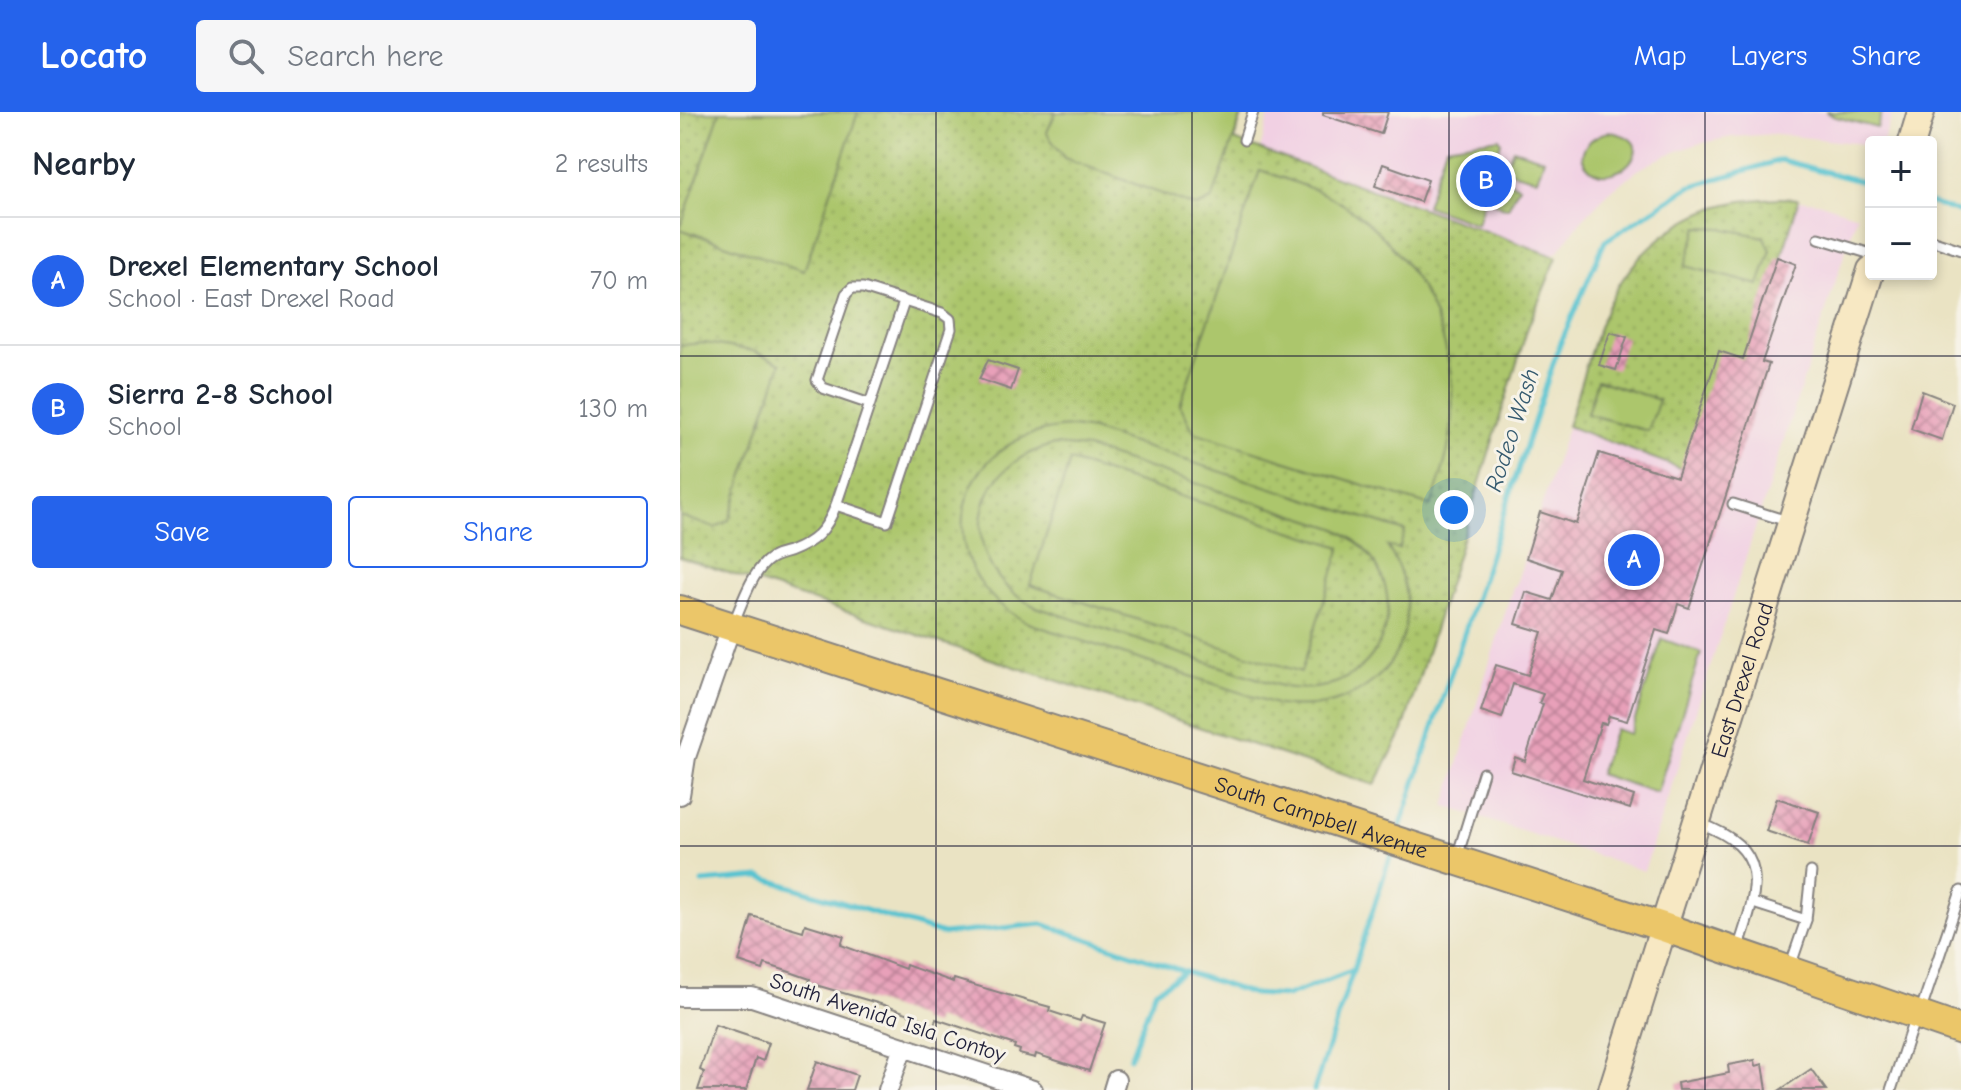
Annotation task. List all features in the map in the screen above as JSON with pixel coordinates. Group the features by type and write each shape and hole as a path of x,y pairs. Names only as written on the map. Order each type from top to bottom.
{"main road":[{"name":"South Campbell Avenue","path":"680,610 1663,927 1961,1030"}],"street":[{"path":"1914,136 1921,112"},
{"name":"East Drexel Road","path":"1612,1090 1868,280"},
{"path":"680,795 686,757 731,627"},
{"name":"South Avenida Isla Contoy","path":"680,997 752,997 1033,1090"},
{"path":"888,1090 903,1047"}],"lane":[{"path":"1244,140 1253,112"},
{"path":"1819,238 1865,252"},
{"path":"1937,242 1961,250"},
{"path":"836,505 887,522 951,329 950,319 942,313 863,288 852,288 846,294 817,380 823,388 870,404"},
{"path":"731,627 754,577 764,564 771,558 813,542 826,529 904,302"},
{"path":"1733,504 1791,522"},
{"path":"1456,860 1483,773"},
{"path":"1696,822 1730,837 1750,858 1755,878 1753,903 1737,952"},
{"path":"1789,970 1806,920 1811,872"},
{"path":"1891,1090 1961,891"},
{"path":"1753,903 1806,920"}],"shaded area":[{"path":"1270,112 1893,112 1885,136 1865,136 1865,144 1775,134 1732,137 1666,155 1638,170 1609,192 1581,221 1558,252 1549,254 1260,150"},
{"path":"1779,198 1818,202 1857,215 1644,871 1445,806 1513,587 1603,318 1619,285 1656,242 1694,216 1736,202"}],"green space":[{"path":"680,112 1243,112 1234,140 1557,257 1528,327 1403,730 1375,785 680,557"},
{"path":"720,112 858,112 804,271 680,229"},
{"path":"1056,112 1243,112 1212,200 1197,207 1064,158 1047,132"},
{"path":"1826,112 1882,112 1877,128"},
{"path":"1609,132 1626,137 1634,144 1635,153 1621,169 1610,174 1598,173 1584,161 1584,149 1591,140"},
{"path":"1499,138 1501,142 1477,224 1426,206 1446,146"},
{"path":"1513,149 1544,159 1537,179 1504,170"},
{"path":"1260,170 1324,194 1369,224 1410,270 1426,297 1447,355 1452,386 1450,440 1431,506 1194,432 1180,405"},
{"path":"1502,179 1519,186 1508,208 1491,200 1495,183"},
{"path":"1799,199 1717,473 1706,478 1567,426 1591,348 1609,303 1645,252 1678,225 1716,207 1741,201"},
{"path":"1698,227 1721,228 1764,237 1771,250 1759,285 1685,266"},
{"path":"705,343 753,351 781,363 729,520 715,528 680,516 680,345"},
{"path":"1597,380 1659,400 1648,431 1587,414"},
{"path":"1072,427 1092,430 1405,531 1399,549 1387,546 1402,578 1407,609 1402,637 1390,663 1370,683 1345,698 1314,706 1279,705 1031,624 996,601 974,572 963,540 964,508 976,477 999,452 1031,434","holes":["1055,445 1087,448 1335,528 1364,549 1381,575 1388,604 1384,632 1371,657 1349,676 1320,687 1284,687 1036,607 1010,590 992,568 983,543 981,518 988,494 1003,472 1025,456"]},
{"path":"1070,461 1341,547 1301,672 1030,585"},
{"path":"1662,639 1701,653 1657,793 1599,774 1615,729 1630,734"}],"building":[{"path":"1323,112 1388,112 1381,134 1323,115"},
{"path":"1383,164 1428,180 1420,202 1375,186"},
{"path":"1777,257 1796,264 1762,362 1769,364 1689,608 1678,604 1669,634 1656,630 1627,721 1609,716 1606,724 1601,723 1583,779 1634,796 1630,809 1511,771 1515,757 1525,761 1543,704 1539,703 1543,694 1513,684 1502,718 1481,711 1496,665 1528,675 1542,632 1516,624 1526,592 1552,600 1562,570 1526,558 1540,512 1576,524 1599,453 1677,477 1719,351 1743,359"},
{"path":"1610,332 1627,337 1616,370 1599,365"},
{"path":"988,360 1018,370 1011,390 979,379"},
{"path":"1922,391 1953,403 1942,440 1911,429"},
{"path":"1777,798 1819,812 1808,845 1766,831"},
{"path":"752,916 803,931 805,924 844,936 841,945 905,969 906,965 953,982 954,979 1050,1007 1049,1011 1080,1021 1082,1016 1105,1023 1089,1071 1036,1054 1035,1058 1019,1054 1020,1050 1014,1048 1015,1045 936,1019 934,1025 920,1021 921,1018 809,983 810,979 765,964 763,970 739,962"},
{"path":"715,1025 769,1043 763,1061 756,1058 746,1090 698,1090 704,1072 700,1070"},
{"path":"1755,1060 1756,1066 1763,1064 1767,1090 1678,1090 1677,1083 1729,1073 1728,1065"},
{"path":"817,1061 857,1075 852,1090 807,1090"},
{"path":"1811,1069 1826,1090 1780,1090"}],"waterway":[{"name":"Rodeo Wash","path":"1399,831 1558,349 1605,241 1689,187 1781,160 1865,182"},
{"path":"1937,205 1961,213"},
{"name":"Rodeo Wash","path":"1314,1090 1393,848"},
{"path":"702,882 760,877 943,934 1042,924 1253,994 1287,996 1353,970"},
{"path":"1130,1058 1155,991 1184,972"}],"place":[{"name":"Sierra 2-8 School","path":"1486,181"},
{"name":"Drexel Elementary School","path":"1634,560"}]}
